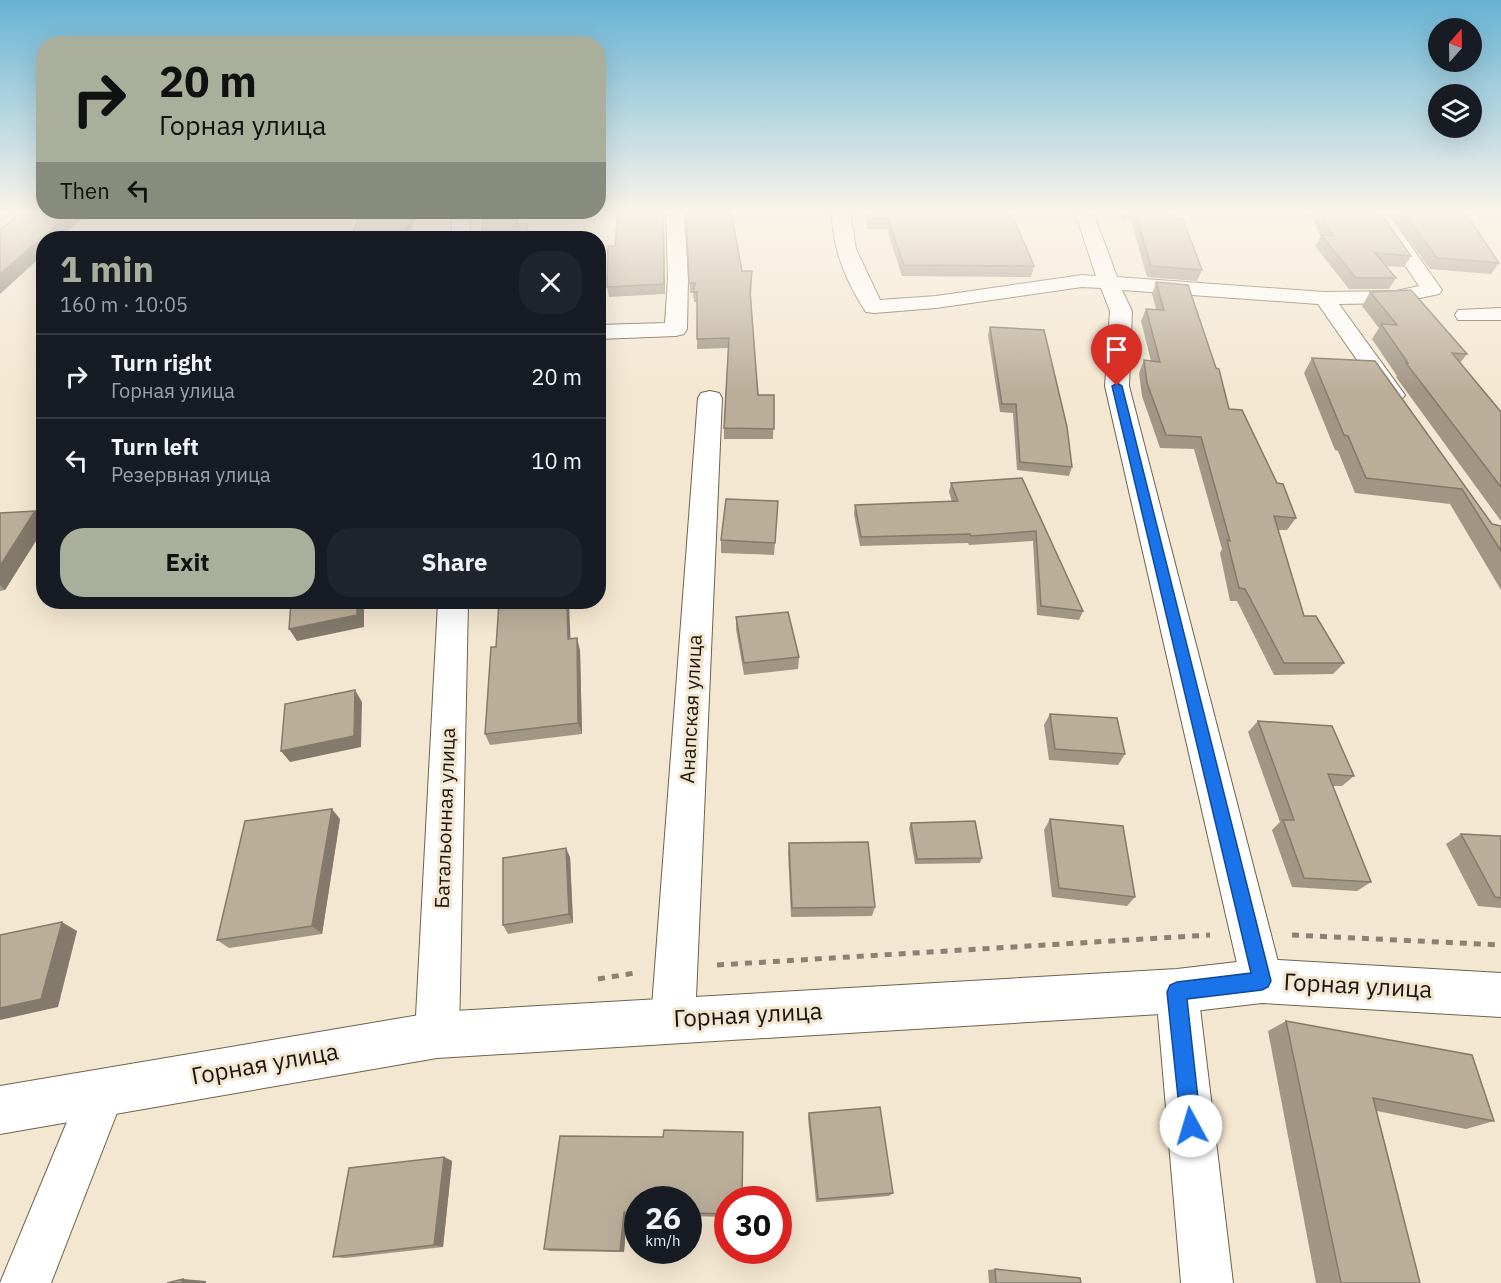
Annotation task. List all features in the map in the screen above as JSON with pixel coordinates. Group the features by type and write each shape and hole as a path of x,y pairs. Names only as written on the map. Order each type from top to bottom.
{"main road":[{"name":"Горная улица","path":"0,1110 437,1035 1177,992 1262,981 1501,994"}],"street":[{"path":"606,332 676,329 678,272"},
{"path":"855,272 874,307 936,302 1082,281 1324,298 1396,297 1432,290 1419,272"},
{"path":"1105,272 1121,311 1117,386 1262,981"},
{"path":"1324,298 1407,414"},
{"path":"1466,315 1501,314"},
{"name":"Анапская улица","path":"672,1020 710,398"},
{"name":"Батальонная улица","path":"437,1035 453,609"},
{"path":"1177,992 1208,1283"},
{"path":"25,1283 102,1092"}],"building":[{"path":"607,272 664,272 664,284 607,287"},
{"path":"689,272 752,272 750,291 758,395 774,395 774,429 724,428 729,338 697,339 697,292 693,292 695,283 689,283"},
{"path":"1351,272 1391,272 1396,278 1356,278"},
{"path":"1156,282 1188,285 1216,368 1219,369 1229,409 1242,410 1277,483 1283,484 1296,518 1274,516 1304,616 1316,616 1344,663 1284,663 1245,589 1239,588 1227,540 1230,541 1201,437 1166,435 1147,383 1144,360 1160,362 1146,309 1164,310"},
{"path":"1411,290 1467,354 1452,353 1501,412 1501,487 1406,363 1408,363 1381,324 1397,325 1370,292"},
{"path":"990,327 1044,330 1067,427 1072,467 1020,462 1016,404 1002,404"},
{"path":"1312,358 1375,361 1492,524 1501,526 1501,551 1462,489 1366,478 1348,436 1344,435"},
{"path":"1022,478 1083,611 1041,606 1036,531 971,536 970,534 861,537 855,505 958,501 951,483"},
{"path":"726,499 778,501 775,543 721,540"},
{"path":"35,511 0,566 0,513"},
{"path":"290,609 357,609 357,615 289,629"},
{"path":"499,609 567,609 568,639 577,638 578,723 485,734 491,647 496,647"},
{"path":"788,612 799,657 744,663 736,617"},
{"path":"355,690 354,736 281,751 285,704"},
{"path":"1050,714 1117,718 1125,754 1055,749"},
{"path":"1258,721 1332,726 1354,776 1328,774 1371,882 1304,878 1283,820 1294,820"},
{"path":"332,809 312,926 217,940 245,821"},
{"path":"1050,819 1123,826 1135,897 1059,888"},
{"path":"975,821 982,858 917,859 911,823"},
{"path":"1461,834 1501,836 1501,898 1495,897"},
{"path":"868,842 875,907 792,908 789,843"},
{"path":"566,848 569,914 503,925 503,858"},
{"path":"62,922 41,999 0,1008 0,935"},
{"path":"1286,1021 1472,1055 1494,1121 1373,1098 1420,1283 1341,1283"},
{"path":"880,1107 893,1193 818,1199 809,1113"},
{"path":"664,1130 743,1132 742,1186 714,1186 714,1214 702,1213 702,1186 624,1186 620,1251 544,1249 560,1136 663,1137"},
{"path":"444,1157 434,1245 333,1257 349,1168"},
{"path":"995,1269 1080,1278 1081,1283 996,1283"},
{"path":"183,1279 182,1283 167,1283"}],"route":[{"path":"1117,386 1262,981 1177,992 1191,1126"}]}
